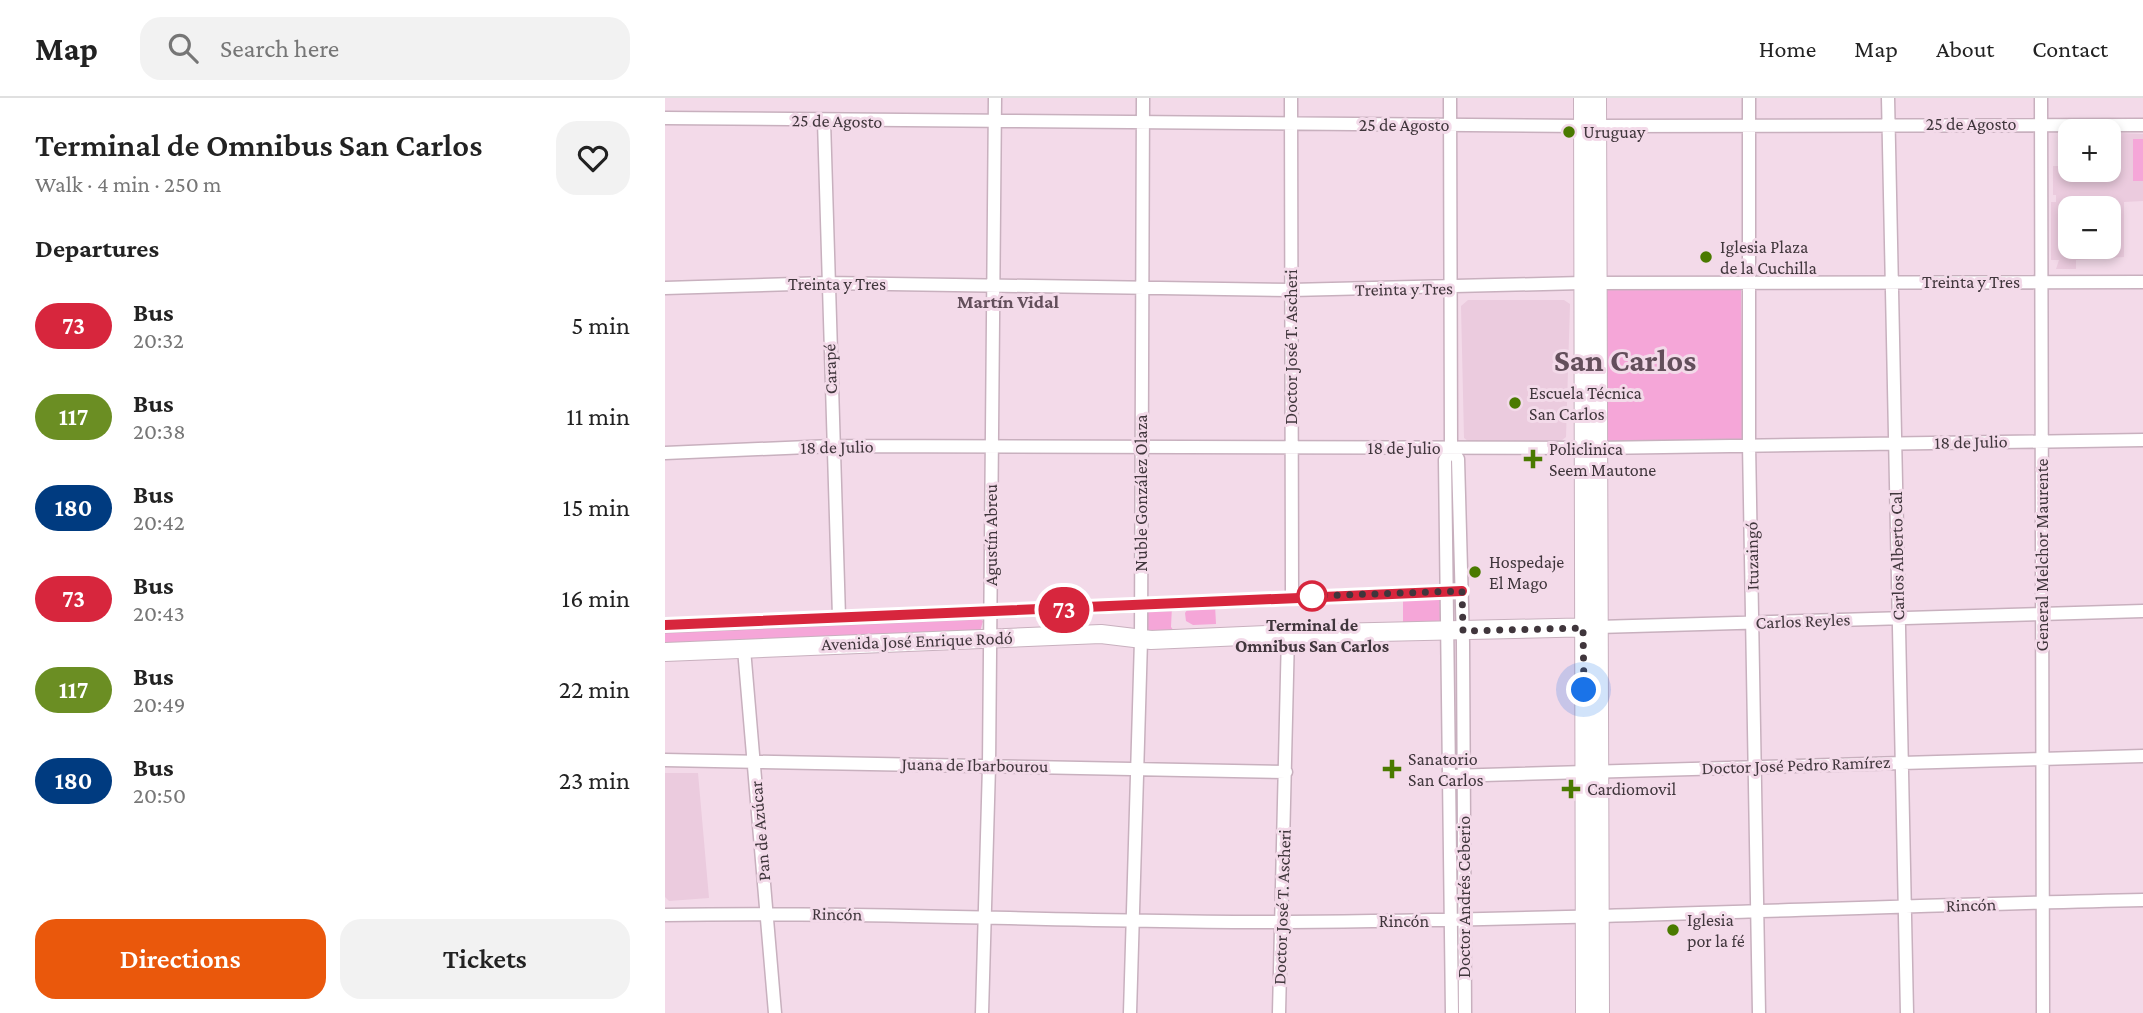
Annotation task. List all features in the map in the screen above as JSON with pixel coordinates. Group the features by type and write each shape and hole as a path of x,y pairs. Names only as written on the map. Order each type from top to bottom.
{"main road":[{"path":"1583,98 1590,126"},
{"path":"1584,1013 1591,917 1592,771 1590,126 1597,98"},
{"name":"Carlos Reyles","path":"1455,631 1590,628"},
{"name":"Avenida José Enrique Rodó","path":"665,652 1101,634 1141,640 1455,631"},
{"path":"1591,917 1600,1013"}],"street":[{"name":"Agustín Abreu","path":"982,1013 989,766 995,98"},
{"name":"Nuble González Olaza","path":"1130,1013 1141,640 1143,98"},
{"name":"Doctor José T. Ascheri","path":"1291,98 1291,596"},
{"name":"Doctor Andrés Ceberio","path":"1450,98 1448,289 1451,448 1445,460 1447,591 1455,631 1463,776 1452,1013"},
{"name":"Ituzaingó","path":"1749,98 1749,444 1759,1013"},
{"name":"Carlos Alberto Cal","path":"1888,98 1907,1013"},
{"name":"General Melchor Maurente","path":"2041,98 2043,1013"},
{"name":"25 de Agosto","path":"665,118 1590,126 2143,125"},
{"name":"Carapé","path":"824,121 839,618"},
{"name":"Treinta y Tres","path":"665,288 827,283 1291,290 1448,289 1589,283 2143,282"},
{"name":"18 de Julio","path":"665,453 832,446 1589,448 2143,440"},
{"name":"Doctor Andrés Ceberio","path":"1451,448 1458,459 1462,591 1455,631 1448,776 1465,1013"},
{"name":"Avenida José Enrique Rodó","path":"665,625 990,614 1111,608 1140,603 1462,591"},
{"name":"Carlos Reyles","path":"1590,628 2143,611"},
{"name":"Doctor José T. Ascheri","path":"1279,1013 1288,634"},
{"name":"Pan de Azúcar","path":"744,649 775,1013"},
{"name":"Doctor José Pedro Ramírez","path":"1448,776 2143,756"},
{"name":"Juana de Ibarbourou","path":"665,760 1286,772"},
{"name":"Rincón","path":"665,915 767,913 1282,922 1591,917 1756,909 2143,900"}],"shaded area":[{"path":"2121,133 2143,134 2143,201 2124,202 2124,257 2121,257 2121,196 2058,196 2058,259 2092,259 2076,260 2076,269 2056,269 2059,260 2051,260 2051,202 2056,202 2056,195 2053,195 2053,166 2058,166 2058,182 2121,182"},
{"path":"2133,139 2143,139 2143,181 2133,181"},
{"path":"1603,286 1741,286 1743,440 1604,442"},
{"name":"Escuela Técnica San Carlos","path":"1468,300 1564,300 1570,304 1566,437 1561,441 1471,443 1464,438 1461,306"},
{"path":"1442,595 1440,623 1403,626 1403,597"},
{"path":"1215,605 1216,624 1193,625 1186,621 1185,613 1189,607"},
{"path":"1172,606 1171,627 1177,635 1147,635 1146,613"},
{"path":"980,619 983,621 980,632 665,645 665,632"},
{"path":"665,773 698,773 709,898 669,901 665,897"}],"bus line":[{"name":"73","path":"665,625 990,614 1111,608 1160,602 1462,591"}],"place":[{"name":"Uruguay","path":"1569,132"},
{"name":"Iglesia Plaza de la Cuchilla","path":"1706,257"},
{"name":"Escuela Técnica San Carlos","path":"1515,403"},
{"name":"Policlinica Seem Mautone","path":"1533,459"},
{"name":"Hospedaje El Mago","path":"1475,572"},
{"name":"Terminal de Omnibus San Carlos","path":"1312,596"},
{"name":"Sanatorio San Carlos","path":"1392,769"},
{"name":"Cardiomovil","path":"1571,789"},
{"name":"Iglesia por la fé","path":"1673,930"}],"district":[{"name":"Martín Vidal","path":"1008,301"},
{"name":"San Carlos","path":"1625,360"}],"route":[{"path":"1312,596 1462,591 1463,631 1583,628 1584,690"}]}
